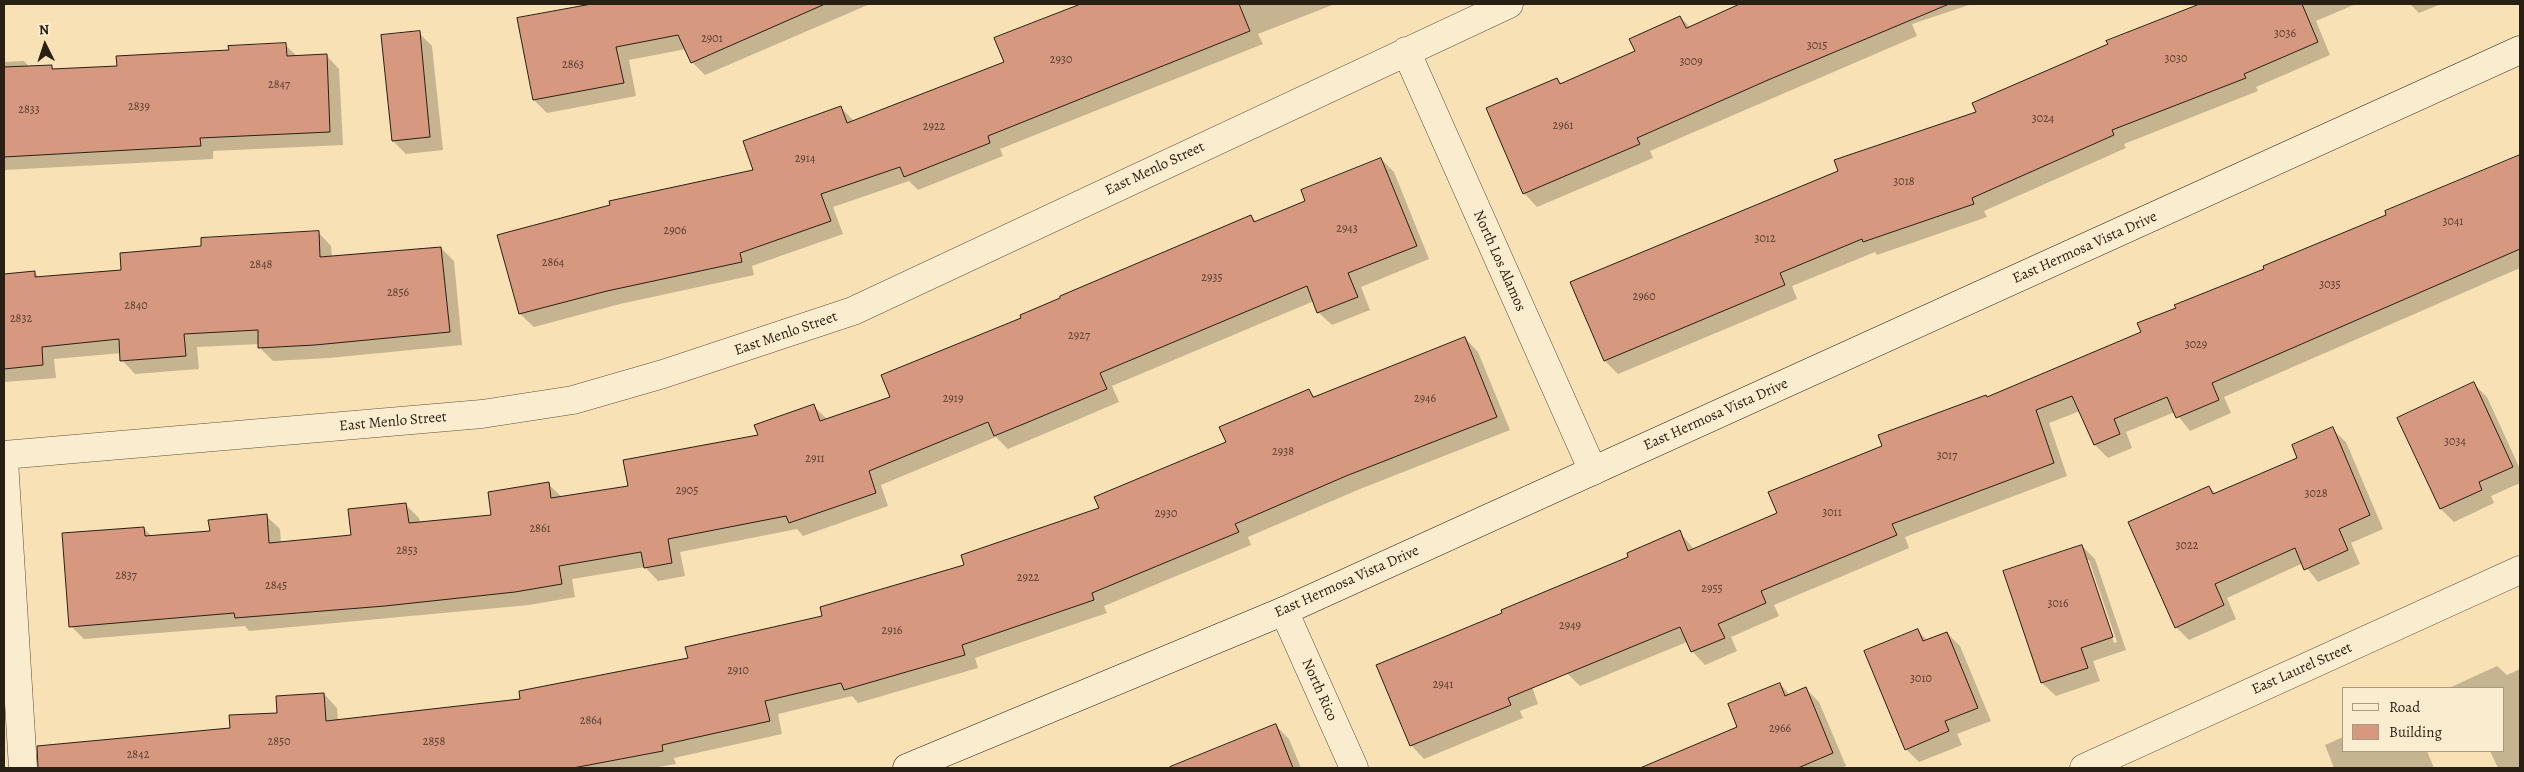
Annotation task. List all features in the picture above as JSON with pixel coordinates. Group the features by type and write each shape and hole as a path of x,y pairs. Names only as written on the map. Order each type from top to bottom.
{"street":[{"name":"East Menlo Street","path":"4,455 482,414 572,400 663,374 853,311 1509,4"},
{"name":"East Hermosa Vista Drive","path":"907,768 1284,611 2520,50"},
{"name":"North Los Alamos","path":"1406,51 1593,470"},
{"path":"4,460 23,768"},
{"name":"East Laurel Street","path":"2084,768 2520,570"},
{"name":"North Rico","path":"1284,611 1354,768"}],"building":[{"path":"592,4 825,4 691,63 678,35 616,47 624,83 533,100 517,18"},
{"path":"1081,4 1239,4 1250,31 988,136 990,143 904,177 900,167 821,194 831,221 740,253 742,262 607,291 519,314 497,235 610,205 609,201 753,170 743,141 841,106 847,123 1004,62 994,38"},
{"path":"1740,4 1949,4 1768,80 1637,138 1640,144 1523,194 1486,108 1557,78 1560,84 1635,51 1629,39 1680,16 1686,28"},
{"path":"2200,4 2302,4 2318,42 2244,74 2246,78 2112,130 2114,135 1972,198 1974,204 1863,242 1862,239 1780,273 1785,285 1604,361 1570,282 1838,171 1834,160 1976,112 1972,103 2108,44 2106,41"},
{"path":"420,31 430,137 392,141 381,35"},
{"path":"286,43 287,56 327,54 330,132 200,138 201,146 4,157 4,67 52,65 52,69 117,66 116,56 229,50 228,46"},
{"path":"2520,155 2520,249 2212,383 2219,400 2176,418 2167,397 2114,419 2120,434 2094,445 2072,396 2036,410 2054,463 1892,524 1897,535 1761,591 1766,603 1718,624 1725,638 1691,652 1680,627 1508,698 1511,705 1410,746 1376,665 1502,613 1501,610 1628,557 1627,553 1680,530 1688,551 1777,513 1768,492 1882,446 1878,435 1986,395 1987,397 2141,332 2137,323 2176,308 2174,305 2264,269 2263,266 2386,215 2385,211"},
{"path":"1381,158 1417,246 1348,273 1358,297 1317,313 1307,286 1100,373 1107,389 994,436 988,422 869,471 876,493 789,523 786,516 668,539 672,563 644,568 641,552 559,566 562,584 515,592 385,606 235,618 234,613 69,627 62,533 144,527 145,536 210,531 208,520 267,514 269,543 351,535 348,509 406,503 409,523 491,515 488,492 549,482 551,498 628,486 623,460 758,435 754,425 814,404 820,421 890,397 881,375 1021,318 1020,315 1060,298 1060,296 1251,215 1254,222 1305,201 1301,190"},
{"path":"319,231 320,257 441,247 450,332 315,345 258,348 258,330 184,334 186,356 120,361 119,339 42,347 43,365 4,369 4,274 35,271 35,277 121,270 120,253 201,246 201,238"},
{"path":"1465,337 1497,417 1346,476 1235,524 1239,532 1092,593 1094,600 962,645 965,655 844,690 841,683 765,701 770,721 662,745 663,751 573,768 38,768 37,746 230,728 229,715 277,713 276,696 324,693 326,721 520,699 519,691 688,658 685,647 822,616 820,607 964,565 961,555 1099,508 1094,497 1226,442 1219,427 1309,389 1313,397"},
{"path":"2474,382 2513,467 2479,482 2482,490 2440,509 2397,418"},
{"path":"2333,427 2370,515 2339,529 2348,550 2304,570 2295,548 2215,584 2224,605 2175,628 2128,522 2209,486 2213,494 2297,458 2292,445"},
{"path":"2082,545 2113,637 2081,648 2088,668 2041,683 2003,571"},
{"path":"1918,629 1923,641 1947,632 1978,708 1945,721 1949,731 1905,750 1864,651"},
{"path":"1780,683 1785,696 1806,687 1833,753 1798,768 1640,768 1737,727 1728,704"},
{"path":"1276,724 1293,768 1170,768 1170,767"}]}
